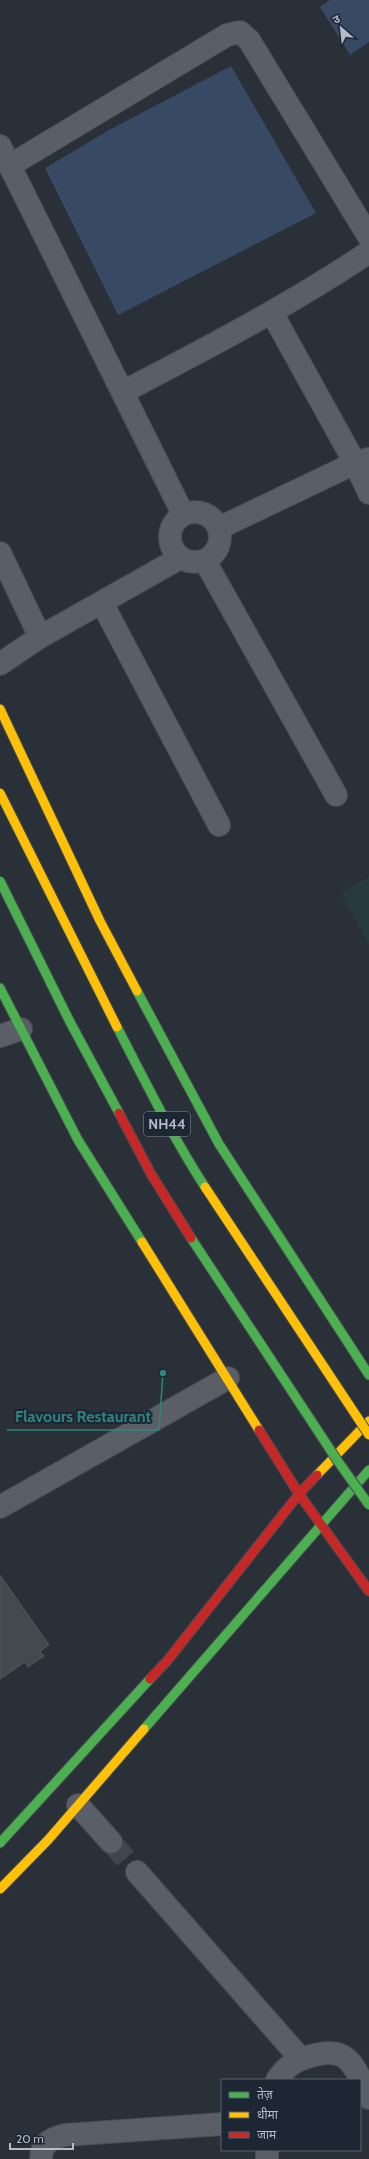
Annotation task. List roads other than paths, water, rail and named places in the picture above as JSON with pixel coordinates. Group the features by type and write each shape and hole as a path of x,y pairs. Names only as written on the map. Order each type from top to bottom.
{"main road":[{"path":"0,709 100,920 219,1144 369,1375"},
{"name":"NH44","path":"0,793 148,1090 188,1161 369,1435"},
{"name":"NH44","path":"0,881 70,1022 152,1174 226,1293 337,1460 369,1505"},
{"path":"0,988 78,1140 228,1378 299,1494 369,1591"},
{"path":"0,1843 167,1661 299,1494 369,1420"},
{"path":"0,1889 48,1840 321,1523 369,1470"}],"street":[{"path":"9,166 227,35 240,32 250,40 369,237"},
{"path":"0,146 183,514"},
{"path":"123,392 272,313 319,285 369,252"},
{"path":"272,313 362,461 369,493"},
{"path":"219,528 362,461"},
{"path":"194,512 204,514 213,519 219,528 221,538 219,547 213,555 205,561 197,563 180,558 173,551 169,542 170,531 175,521 183,514 194,512"},
{"path":"0,553 40,637"},
{"path":"0,664 40,637 180,558"},
{"path":"205,561 336,795"},
{"path":"102,603 219,825"},
{"path":"0,1036 21,1029"},
{"path":"0,1507 228,1378"},
{"path":"78,1805 111,1842"},
{"path":"137,1872 301,2059"},
{"path":"278,2079 292,2063 322,2052 339,2053 350,2062 359,2079"},
{"path":"361,2083 369,2098"},
{"path":"41,2159 41,2152 50,2140 65,2135 221,2124"}],"water":[{"path":"330,0 369,0 369,42 350,55 320,7"},
{"path":"231,66 316,213 118,315 45,168 111,129"}],"tunnel":[{"path":"111,1842 137,1872"}],"place":[{"name":"Flavours Restaurant","path":"163,1373"}]}
